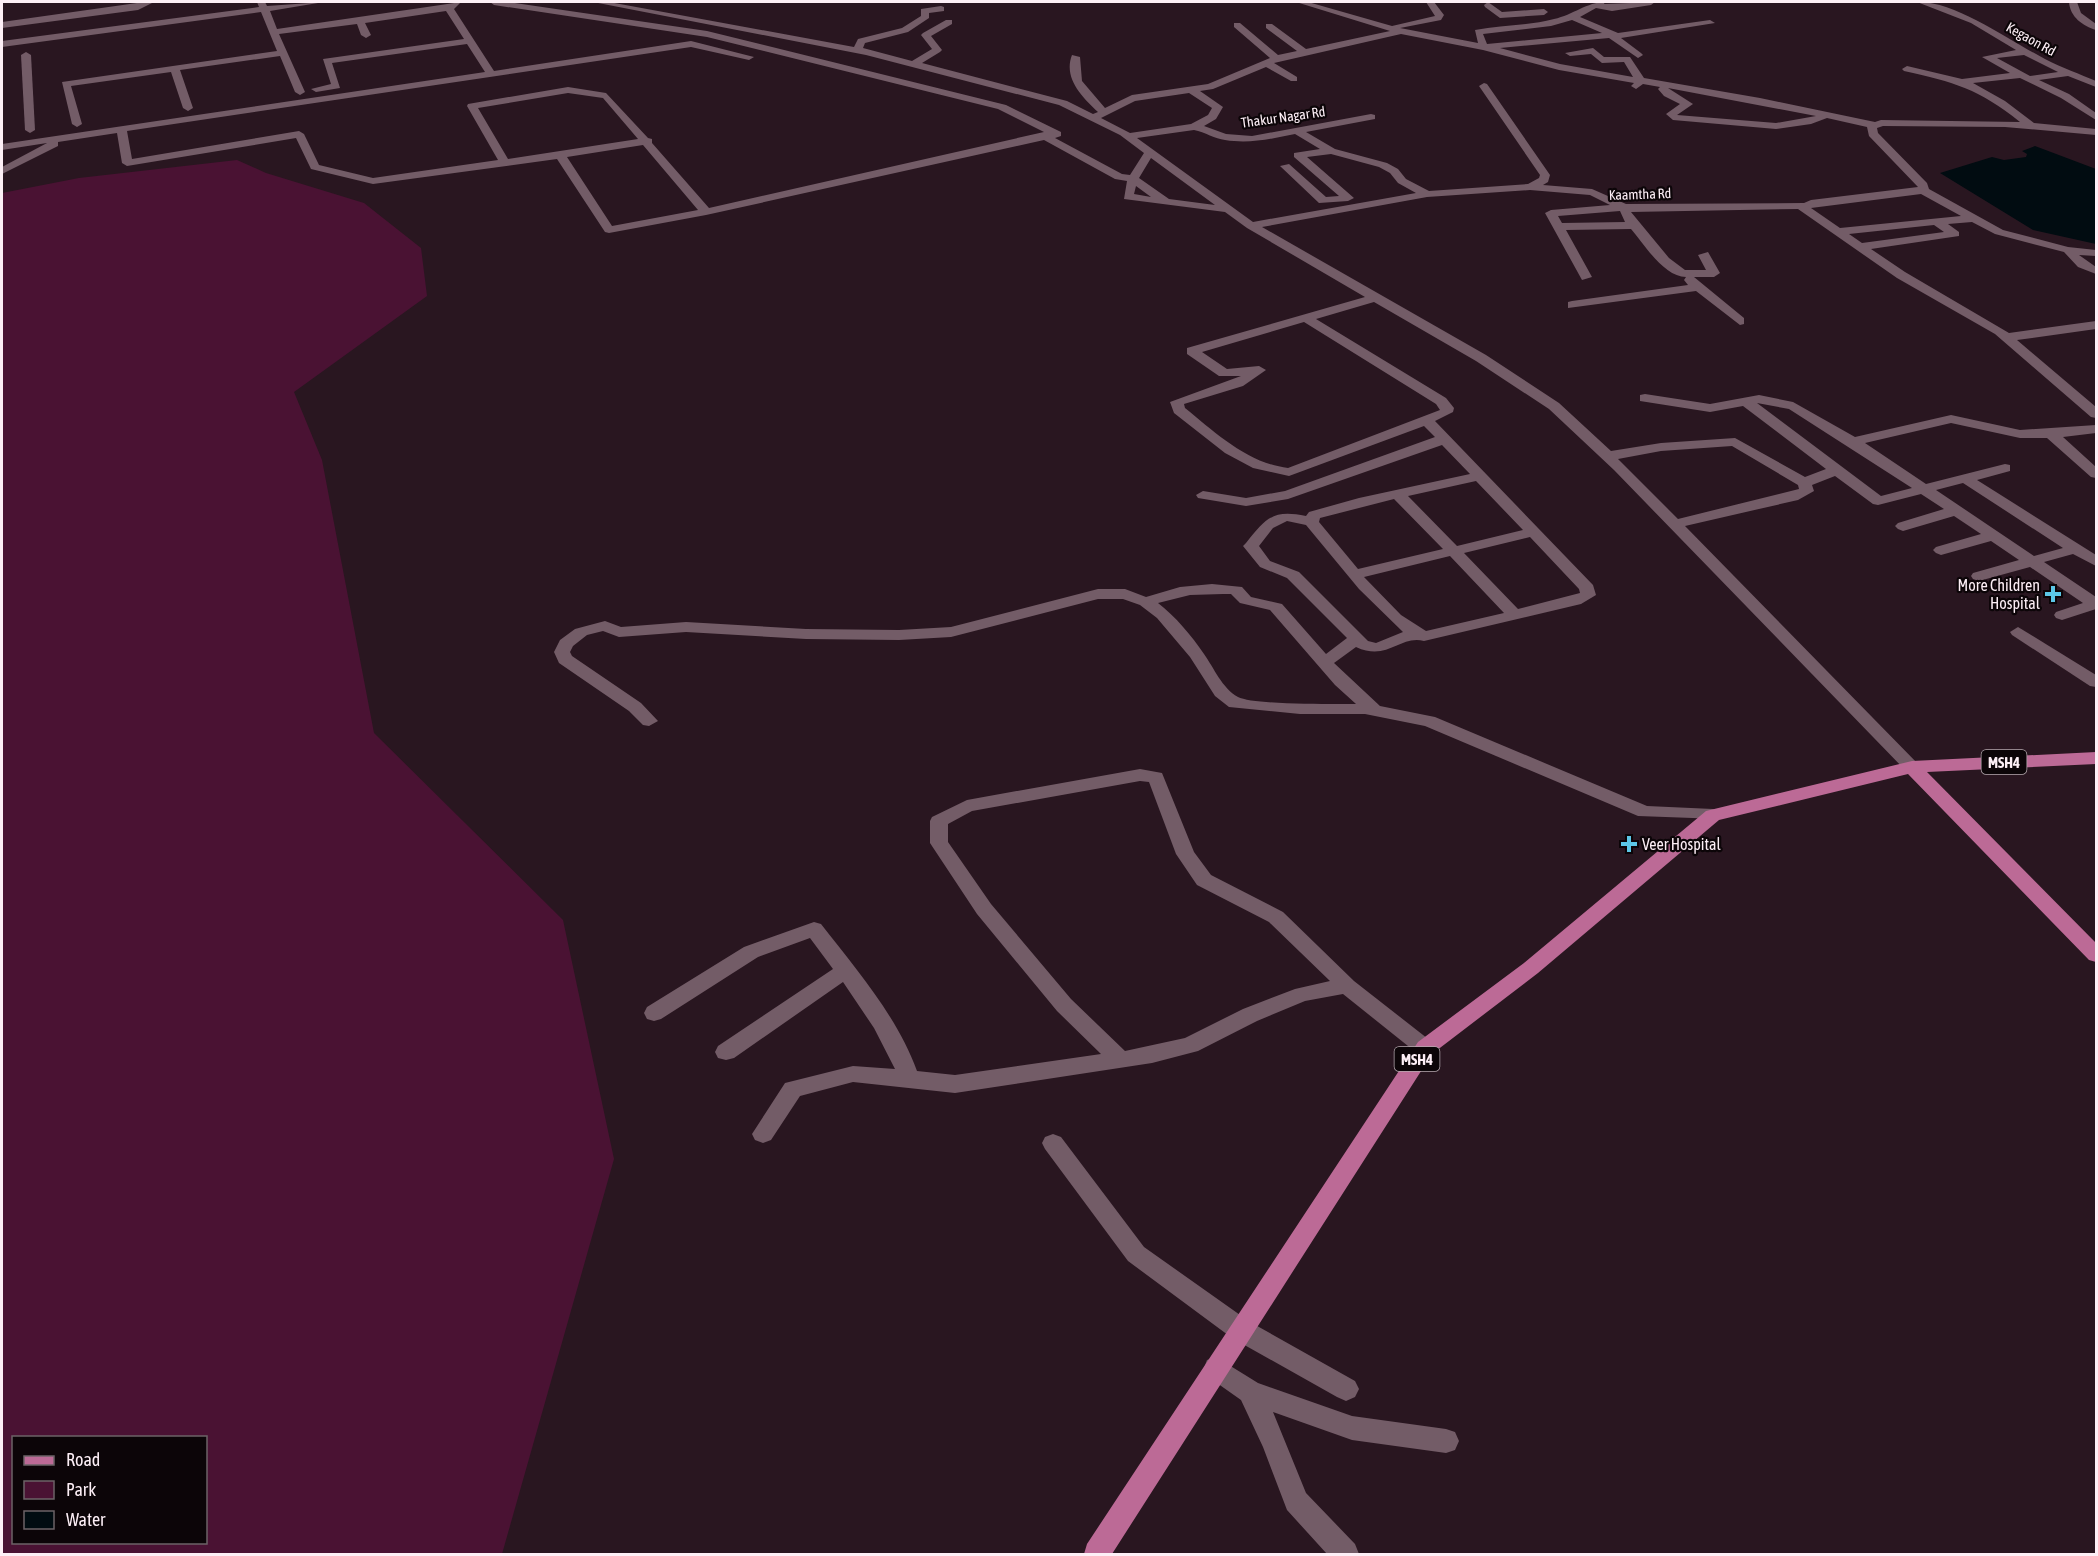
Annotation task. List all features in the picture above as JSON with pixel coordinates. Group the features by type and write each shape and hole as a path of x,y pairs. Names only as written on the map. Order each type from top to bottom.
{"main road":[{"name":"MSH4","path":"1097,1554 1425,1048 1531,968 1713,815 1912,767 2097,758"},
{"path":"1912,767 2097,956"}],"street":[{"path":"2,25 108,6 138,7 150,2"},
{"path":"2,44 262,5 320,2"},
{"path":"494,2 707,34 1002,107 1119,177 1133,180 1168,203"},
{"path":"597,2 858,50 1063,103 1095,115 1128,136 1251,226 1481,358 1554,406 1608,456 1912,767"},
{"path":"1300,2 1403,32 1450,43 1484,47 1599,75 1760,101 1874,125 1898,121 2031,126 2097,132"},
{"path":"1313,6 1328,2"},
{"path":"1388,27 1425,23 1438,18 1440,15 1430,2"},
{"path":"1537,2 1555,12"},
{"path":"1484,47 1478,32 1551,23 1573,17 1596,3 1612,8 1652,2"},
{"name":"Kegaon Rd","path":"1921,2 1974,21 2024,52 2067,74 2097,84"},
{"path":"2063,2 2073,4 2080,18 2097,27"},
{"path":"262,5 300,92"},
{"path":"273,32 360,21 453,5 468,40 490,74"},
{"path":"1488,5 1500,15 1582,12"},
{"path":"858,50 861,41 894,26 921,23 926,16 924,12 927,9 941,9"},
{"path":"913,18 926,16"},
{"path":"1573,17 1593,24 1638,54"},
{"path":"360,21 366,35"},
{"path":"914,64 937,50 926,35 949,22"},
{"path":"881,23 894,26"},
{"path":"1484,47 1628,35 1710,23"},
{"path":"1237,25 1271,61 1294,80"},
{"path":"1269,26 1305,52"},
{"path":"560,155 609,230 706,212 1046,132 1143,95 1210,87 1271,61 1403,32"},
{"path":"99,121 337,86 326,61 468,40"},
{"path":"121,129 127,163 292,120 559,78 691,44 758,59"},
{"path":"1534,59 1552,49 1570,53 1593,51 1602,60 1627,59 1641,81"},
{"path":"2024,52 1987,57 2025,77 2081,92 2097,117"},
{"path":"76,124 66,84 282,53"},
{"path":"26,55 25,131 41,129"},
{"path":"1075,57 1074,70 1095,115"},
{"path":"1599,75 1602,60"},
{"path":"175,69 188,108"},
{"path":"802,69 1007,116 1046,132"},
{"path":"1907,69 1964,81 1994,96 2031,126"},
{"path":"464,92 490,74 559,78 606,96 648,141 706,212"},
{"path":"1964,81 2067,74"},
{"path":"1631,92 1641,81"},
{"path":"1660,85 1667,94 1688,104 1671,114 1673,117 1786,126 1815,122 1826,115"},
{"path":"1484,86 1545,175 1544,180 1530,188"},
{"path":"1191,90 1218,106 1212,117 1194,127"},
{"path":"464,92 505,163"},
{"name":"Thakur Nagar Rd","path":"1128,136 1194,127 1241,139 1299,132 1371,117"},
{"path":"292,120 315,167 373,181 648,141"},
{"path":"2,147 66,131 292,120"},
{"path":"2,171 76,124 88,123"},
{"path":"1874,125 1873,134 1923,185 1923,190 1999,232 2068,250 2097,253"},
{"path":"1299,132 1331,151 1383,165 1402,181 1427,194"},
{"path":"1331,151 1298,155 1357,206"},
{"path":"1150,152 1133,180 1128,197 1225,209"},
{"path":"1285,166 1323,201 1348,198"},
{"path":"1251,226 1427,194 1530,188 1592,192 1627,209 1625,212 1634,225 1665,261 1740,321"},
{"name":"Kaamtha Rd","path":"1557,227 1551,213 1627,209 1803,206 1923,190"},
{"path":"1803,206 1858,247 2008,337 2097,414"},
{"path":"1835,232 1973,218"},
{"path":"1858,247 1955,234 1938,222"},
{"path":"1586,277 1557,227 1634,225"},
{"path":"2068,250 2082,264 2097,271"},
{"path":"1682,274 1714,273 1704,255"},
{"path":"1572,305 1699,288"},
{"path":"1306,318 1448,408 1446,412 1426,420 1288,472 1274,472 1262,469 1234,452 1179,410 1177,402 1238,383 1259,370 1224,373 1192,351 1374,298"},
{"path":"2008,337 2097,326"},
{"path":"1645,398 1710,408 1774,400 1793,406 1853,442 2031,563 2096,604"},
{"path":"1746,402 1878,501 2005,468"},
{"path":"1853,442 1951,419 2020,434 2051,434 2097,429"},
{"path":"1414,633 1378,648 1363,645 1293,575 1265,564 1251,546 1272,523 1285,516 1311,522 1356,574 1414,633 1424,636 1515,615 1587,595 1587,588 1426,420"},
{"path":"2051,434 2097,474"},
{"path":"1203,495 1246,502 1288,495 1444,439"},
{"path":"1608,456 1661,447 1735,442 1804,483 1807,490 1793,497 1674,524"},
{"path":"1804,483 1836,470"},
{"path":"1311,522 1314,515 1480,476"},
{"path":"1965,478 2097,561"},
{"path":"1398,494 1515,615"},
{"path":"1246,502 1251,510 1272,523"},
{"path":"1903,526 1955,511"},
{"path":"1356,574 1533,532"},
{"path":"1941,550 1991,536"},
{"path":"1979,576 2075,549"},
{"path":"1146,602 1175,590 1201,587 1236,590 1246,600 1276,607 1341,681 1375,711"},
{"path":"649,721 627,701 566,659 562,652 566,643 581,632 605,626 619,632 686,627 806,634 940,633 1098,594 1125,594 1146,602 1163,615 1196,654 1221,692 1235,703 1300,709 1375,711 1429,721 1645,812 1713,815"},
{"path":"2062,615 2096,604"},
{"path":"2018,632 2097,682"},
{"path":"1325,662 1357,639"},
{"path":"1121,1060 1064,1005 984,909 939,843 939,821 966,806 1140,775 1156,777 1185,854 1204,880 1275,917 1347,986 1425,1048"},
{"path":"654,1013 751,952 814,929 846,970 904,1059 909,1079"},
{"path":"726,1052 846,970"},
{"path":"763,1134 793,1089 853,1074 955,1084 1121,1060 1191,1045 1250,1015 1302,994 1347,986"},
{"path":"1053,1143 1136,1254 1241,1330 1346,1389"},
{"path":"1216,1368 1250,1392 1352,1428 1446,1441"},
{"path":"1250,1392 1275,1444 1296,1501 1345,1554"}],"green space":[{"path":"237,160 266,173 364,203 421,248 427,296 294,392 322,460 374,733 563,920 614,1159 502,1554 2,1554 2,193 79,178"}],"water":[{"path":"2035,146 2096,169 2096,244 2033,230 1940,173 1992,157 2004,160 2026,157 2027,154 2022,151"}],"place":[{"name":"More Children Hospital","path":"2053,594"},
{"name":"Veer Hospital","path":"1629,844"}]}
